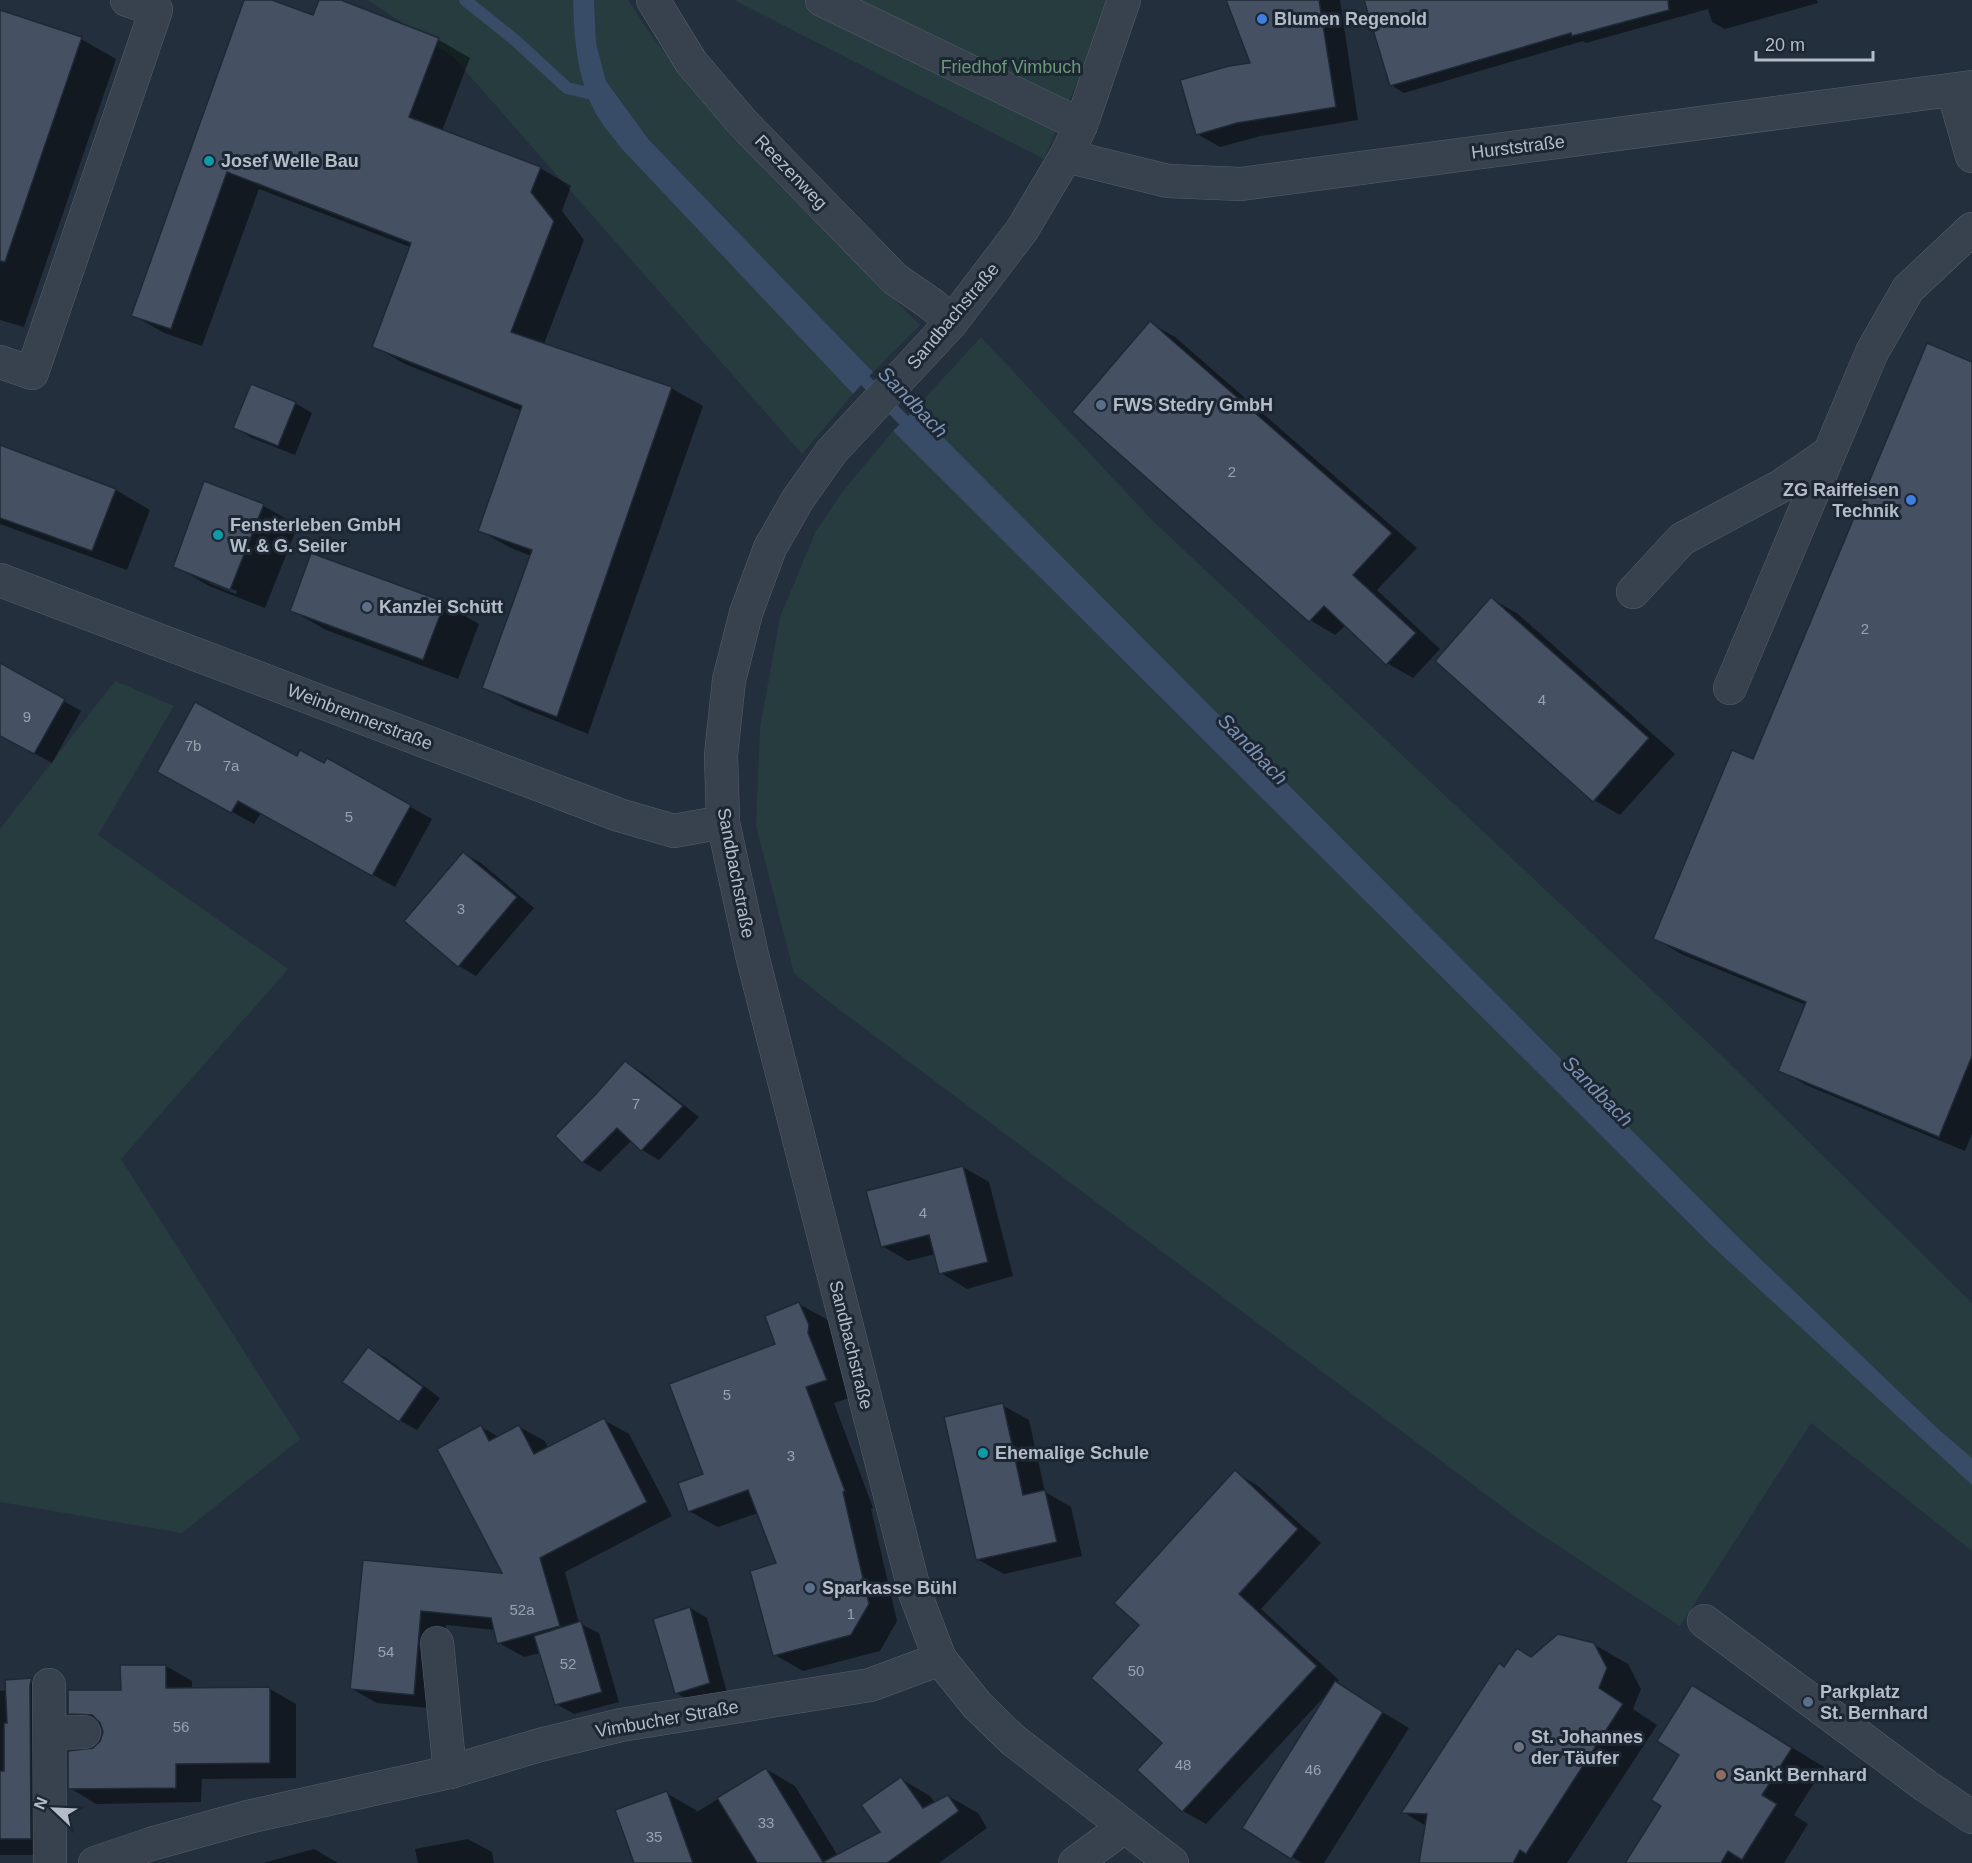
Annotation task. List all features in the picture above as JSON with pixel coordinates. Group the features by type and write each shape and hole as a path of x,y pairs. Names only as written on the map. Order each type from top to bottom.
{"street":[{"path":"0,362 32,374 156,10 127,0"},
{"name":"Reezenweg","path":"653,0 692,62 743,123 895,279 934,306 951,323"},
{"path":"822,0 1081,126"},
{"name":"Sandbachstraße","path":"940,1659 912,1582 752,955 723,822 721,755 729,680 746,613 770,548 798,498 832,451 951,323 1022,230 1081,126 1124,0"},
{"path":"1962,88 1972,156"},
{"name":"Hurststraße","path":"1066,156 1168,181 1241,184 1962,88"},
{"path":"1730,688 1872,352 1908,289 1972,229"},
{"path":"1632,592 1682,539 1781,486 1829,453"},
{"name":"Weinbrennerstraße","path":"0,580 619,815 674,831 723,822"},
{"path":"1704,1621 1926,1786 1972,1817"},
{"path":"437,1643 450,1772"},
{"path":"940,1659 977,1705 1013,1740 1172,1863"},
{"name":"Vimbucher Straße","path":"95,1863 151,1844 248,1817 450,1772 540,1745 621,1725 870,1685 940,1659"},
{"path":"49,1685 50,1863"},
{"path":"50,1733 84,1732"},
{"path":"1075,1863 1124,1827"}],"green space":[{"path":"368,0 573,0 574,30 581,73 590,100 602,123 621,148 853,394 802,454 453,57"},
{"path":"594,0 628,0 656,42 776,182 920,325 873,372 649,140 606,81 596,43"},
{"name":"Friedhof Vimbuch","path":"734,0 1113,0 1044,159"},
{"path":"981,337 1152,520 1721,1055 1972,1303 1972,1458 1936,1427 1745,1244 915,409"},
{"path":"893,431 1712,1246 1972,1485 1972,1551 1811,1423 1680,1626 1528,1526 824,998 794,973 756,826 760,728 780,617 816,531 843,491"},
{"path":"115,681 174,706 98,835 288,969 121,1159 300,1439 182,1533 0,1502 0,829"}],"water":[{"path":"573,0 594,0 596,43 606,81 649,140 873,372 853,394 621,148 602,123 590,100 581,73 574,30"},
{"path":"915,409 1745,1244 1936,1427 1972,1458 1972,1485 1712,1246 893,431"}],"building":[{"path":"244,0 272,0 313,15 319,0 341,0 439,38 409,117 541,167 531,192 554,221 511,332 672,387 557,717 482,688 532,550 478,531 522,406 372,347 411,243 227,172 171,329 131,316"},
{"path":"1226,0 1319,0 1336,107 1237,123 1196,135 1180,80 1229,66 1250,63"},
{"path":"1364,0 1668,0 1669,10 1572,36 1571,33 1390,86"},
{"path":"0,10 82,37 5,262 0,261"},
{"path":"1150,321 1392,533 1353,575 1416,633 1386,665 1324,606 1309,622 1072,412"},
{"path":"1927,343 1972,362 1972,1056 1939,1137 1778,1071 1806,1002 1653,939 1732,750 1753,759"},
{"path":"251,384 296,402 278,446 233,428"},
{"path":"0,445 116,489 92,551 0,518"},
{"name":"Fensterleben GmbH W. & G. Seiler","path":"204,481 264,504 230,590 173,567"},
{"name":"Kanzlei Schütt","path":"311,553 445,602 423,660 290,611"},
{"path":"1491,597 1649,738 1593,802 1435,661"},
{"path":"0,663 65,699 34,754 0,736"},
{"path":"195,702 297,756 300,750 324,763 327,758 411,805 372,876 238,801 231,813 157,772"},
{"path":"463,852 517,897 458,967 404,921"},
{"path":"625,1061 683,1106 641,1151 617,1128 582,1163 555,1136"},
{"path":"963,1166 988,1262 939,1274 929,1235 881,1247 866,1191"},
{"path":"799,1302 809,1325 808,1333 827,1380 806,1387 845,1491 843,1492 869,1604 851,1635 773,1656 750,1571 776,1563 748,1490 688,1512 678,1483 703,1474 669,1384 775,1344 765,1316"},
{"path":"368,1347 423,1387 399,1422 342,1382"},
{"name":"Ehemalige Schule","path":"1003,1403 1023,1495 1045,1490 1057,1542 976,1560 944,1417"},
{"path":"604,1418 647,1502 540,1558 560,1626 497,1644 491,1618 421,1611 414,1695 350,1689 363,1560 502,1573 437,1449 481,1425 489,1441 519,1425 534,1454"},
{"path":"1235,1470 1298,1529 1239,1594 1317,1666 1182,1812 1137,1770 1162,1743 1091,1678 1139,1625 1114,1603"},
{"path":"690,1607 710,1683 675,1694 653,1619"},
{"path":"581,1621 602,1692 555,1705 534,1636"},
{"name":"St. Johannes der Täufer","path":"1558,1634 1594,1643 1607,1668 1599,1688 1623,1704 1526,1854 1520,1850 1513,1863 1419,1863 1427,1814 1401,1813 1499,1663 1504,1667 1517,1648 1531,1657"},
{"path":"120,1665 166,1665 166,1688 270,1687 270,1763 176,1764 176,1788 68,1789 68,1751 93,1748 100,1741 103,1732 100,1723 92,1715 68,1714 68,1690 121,1690"},
{"path":"32,1678 30,1685 31,1839 0,1839 0,1771 4,1771 4,1723 7,1723 5,1680"},
{"path":"1335,1681 1383,1712 1291,1859 1242,1828"},
{"name":"Sankt Bernhard","path":"1692,1685 1792,1748 1762,1795 1777,1804 1742,1860 1728,1851 1721,1863 1625,1863 1661,1806 1651,1800 1679,1755 1657,1741"},
{"path":"766,1768 823,1862 880,1832 861,1805 901,1777 923,1808 948,1795 959,1811 887,1863 757,1863 717,1798"},
{"path":"667,1791 693,1863 634,1863 615,1810"}],"waterway":[{"path":"465,0 516,41 567,88 601,96"},
{"name":"Sandbach","path":"855,370 914,431"}],"place":[{"name":"Blumen Regenold","path":"1262,19"},
{"name":"Josef Welle Bau","path":"209,161"},
{"name":"FWS Stedry GmbH","path":"1101,405"},
{"name":"ZG Raiffeisen Technik","path":"1911,500"},
{"name":"Fensterleben GmbH W. & G. Seiler","path":"218,535"},
{"name":"Kanzlei Schütt","path":"367,607"},
{"name":"Ehemalige Schule","path":"983,1453"},
{"name":"Sparkasse Bühl","path":"810,1588"},
{"name":"Parkplatz St. Bernhard","path":"1808,1702"},
{"name":"St. Johannes der Täufer","path":"1519,1747"},
{"name":"Sankt Bernhard","path":"1721,1775"}]}
